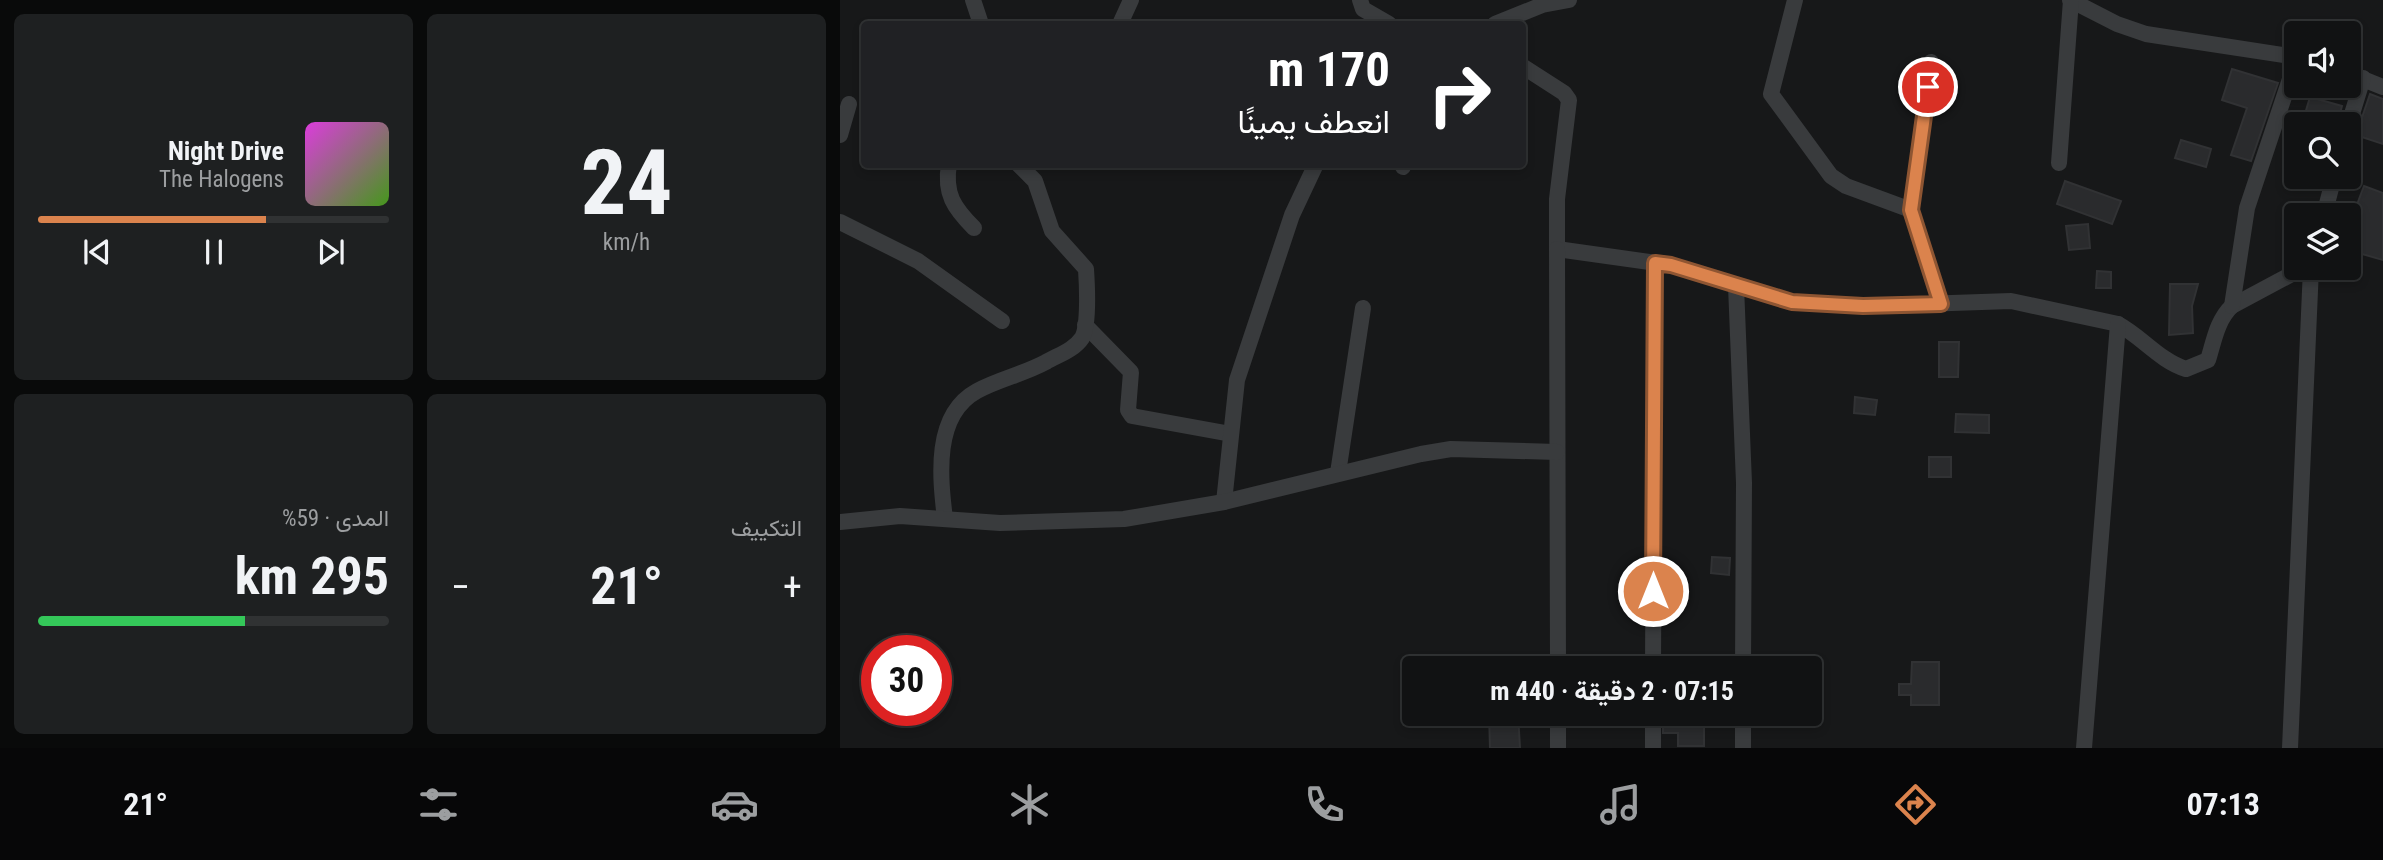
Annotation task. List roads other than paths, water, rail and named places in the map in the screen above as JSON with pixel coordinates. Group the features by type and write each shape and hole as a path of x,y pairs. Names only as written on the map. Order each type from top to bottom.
{"street":[{"path":"973,0 980,21"},
{"path":"1122,21 1132,0"},
{"path":"1360,0 1363,9 1384,21"},
{"path":"1502,21 1542,5 1569,0"},
{"path":"1796,0 1772,83 1771,94 1777,105 1831,176 1846,186 1911,210"},
{"path":"2059,163 2070,0 2118,24 2147,34 2284,57"},
{"path":"1931,62 1911,210 1941,304"},
{"path":"1526,69 1564,93 1569,100 1557,199 1558,656"},
{"path":"2361,77 2383,87"},
{"path":"2232,306 2247,208 2284,95"},
{"path":"840,135 851,104"},
{"path":"949,168 947,193 956,211 974,228"},
{"path":"945,519 940,464 944,438 965,398 988,385 1032,370 1075,346 1084,332 1086,269 1052,230 1035,181 1022,168"},
{"path":"1224,502 1237,380 1292,215 1314,168"},
{"path":"840,222 918,261 1002,321"},
{"path":"1557,249 1671,265 1792,302 1863,306 2011,301 2118,324 2176,366 2196,368 2208,360 2223,314 2232,306 2284,278"},
{"path":"1653,656 1655,263"},
{"path":"2290,748 2310,280"},
{"path":"1736,286 1744,482 1744,656"},
{"path":"1338,473 1363,308"},
{"path":"2084,748 2118,324"},
{"path":"1085,325 1130,372 1128,410 1132,416 1231,434"},
{"path":"840,522 892,516 1000,523 1096,521 1224,502 1338,473 1451,449 1557,452"},
{"path":"1558,726 1558,748"},
{"path":"1653,726 1653,748"},
{"path":"1743,726 1743,748"}]}
